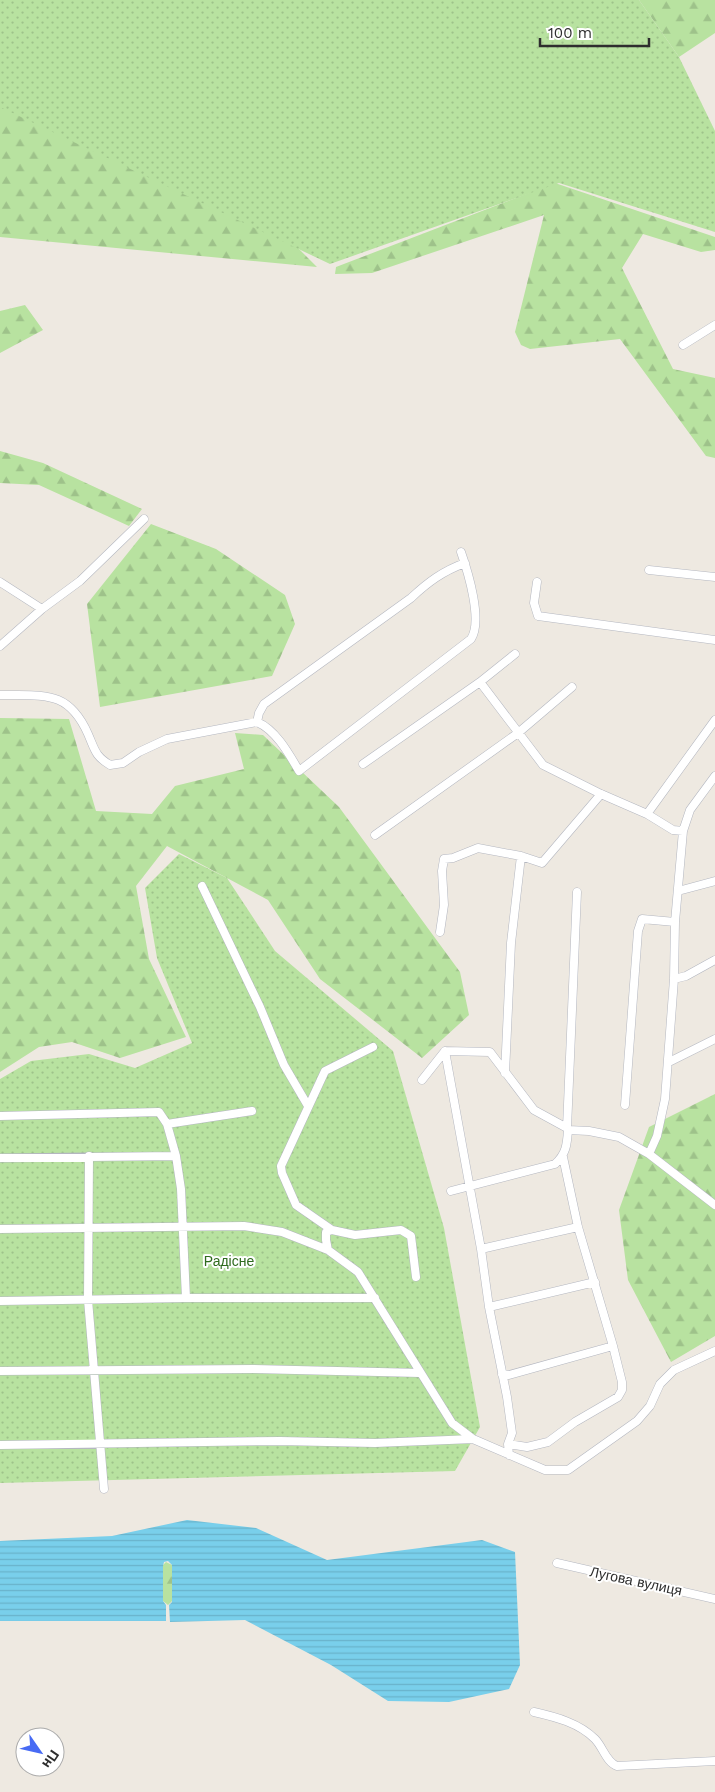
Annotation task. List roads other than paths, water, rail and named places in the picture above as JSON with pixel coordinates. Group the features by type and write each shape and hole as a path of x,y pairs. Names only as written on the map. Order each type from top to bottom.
{"street":[{"path":"683,345 715,325"},
{"path":"0,646 42,609 80,581 144,519"},
{"path":"0,695 46,696 62,701 81,718 99,758 110,765 123,764 139,752 167,739 257,722 276,737 300,771 471,639 475,633 476,621 471,589 461,552"},
{"path":"257,722 264,704 411,598 430,580 450,568 465,563"},
{"path":"649,570 715,577"},
{"path":"0,582 42,609"},
{"path":"537,582 534,603 538,616 715,640"},
{"path":"363,764 480,682 515,654"},
{"path":"480,682 543,765 601,794 647,814 673,830 683,831"},
{"path":"375,834 518,733 572,687"},
{"path":"647,814 715,720"},
{"path":"649,1154 657,1136 665,1099 674,978 675,922 683,831 690,810 715,776"},
{"path":"440,932 444,905 442,871 444,859 453,858 478,848 521,856 542,863 601,794"},
{"path":"505,1073 511,943 521,856"},
{"path":"678,891 715,881"},
{"path":"202,886 260,1007 284,1066 308,1106"},
{"path":"451,1190 555,1164 563,1157 568,1129 577,892"},
{"path":"625,1105 638,931 642,919 675,922"},
{"path":"674,978 686,976 715,960"},
{"path":"668,1062 715,1038"},
{"path":"373,1047 325,1071 281,1166 282,1173 296,1205 332,1230 355,1235 401,1230 406,1232 411,1236 416,1277"},
{"path":"445,1051 490,1052 534,1110 568,1129 619,1137 649,1154 715,1205"},
{"path":"422,1080 445,1051"},
{"path":"445,1051 512,1433 508,1444 509,1455"},
{"path":"167,1124 252,1111"},
{"path":"0,1116 159,1112 167,1124 176,1156 181,1189 186,1298"},
{"path":"88,1156 88,1300 104,1489"},
{"path":"0,1158 176,1156"},
{"path":"508,1444 527,1447 548,1442 575,1422 618,1397 622,1390 622,1382 613,1346 578,1227 563,1157"},
{"path":"0,1229 244,1226 282,1232 328,1250 358,1272 452,1423 473,1439 545,1470 568,1470 637,1421 650,1406 660,1384 674,1370 715,1351"},
{"path":"481,1249 578,1227"},
{"path":"328,1250 326,1232 332,1230"},
{"path":"489,1306 595,1282"},
{"path":"0,1301 186,1298 375,1298"},
{"path":"502,1374 509,1375 613,1346"},
{"path":"0,1371 252,1369 420,1373"},
{"path":"0,1445 280,1441 375,1443 473,1439"},
{"name":"Лугова вулиця","path":"557,1563 715,1599"},
{"path":"534,1712 574,1724 583,1729 600,1745 610,1761 617,1766 715,1761"}],"water":[{"path":"187,1520 256,1528 327,1560 482,1540 515,1552 520,1665 509,1689 449,1702 388,1701 331,1665 245,1620 170,1622 169,1605 172,1602 172,1565 168,1561 164,1562 163,1566 163,1601 166,1605 166,1621 0,1621 0,1541 112,1536"}],"park label":[{"name":"Радісне","path":"229,1261"}]}
